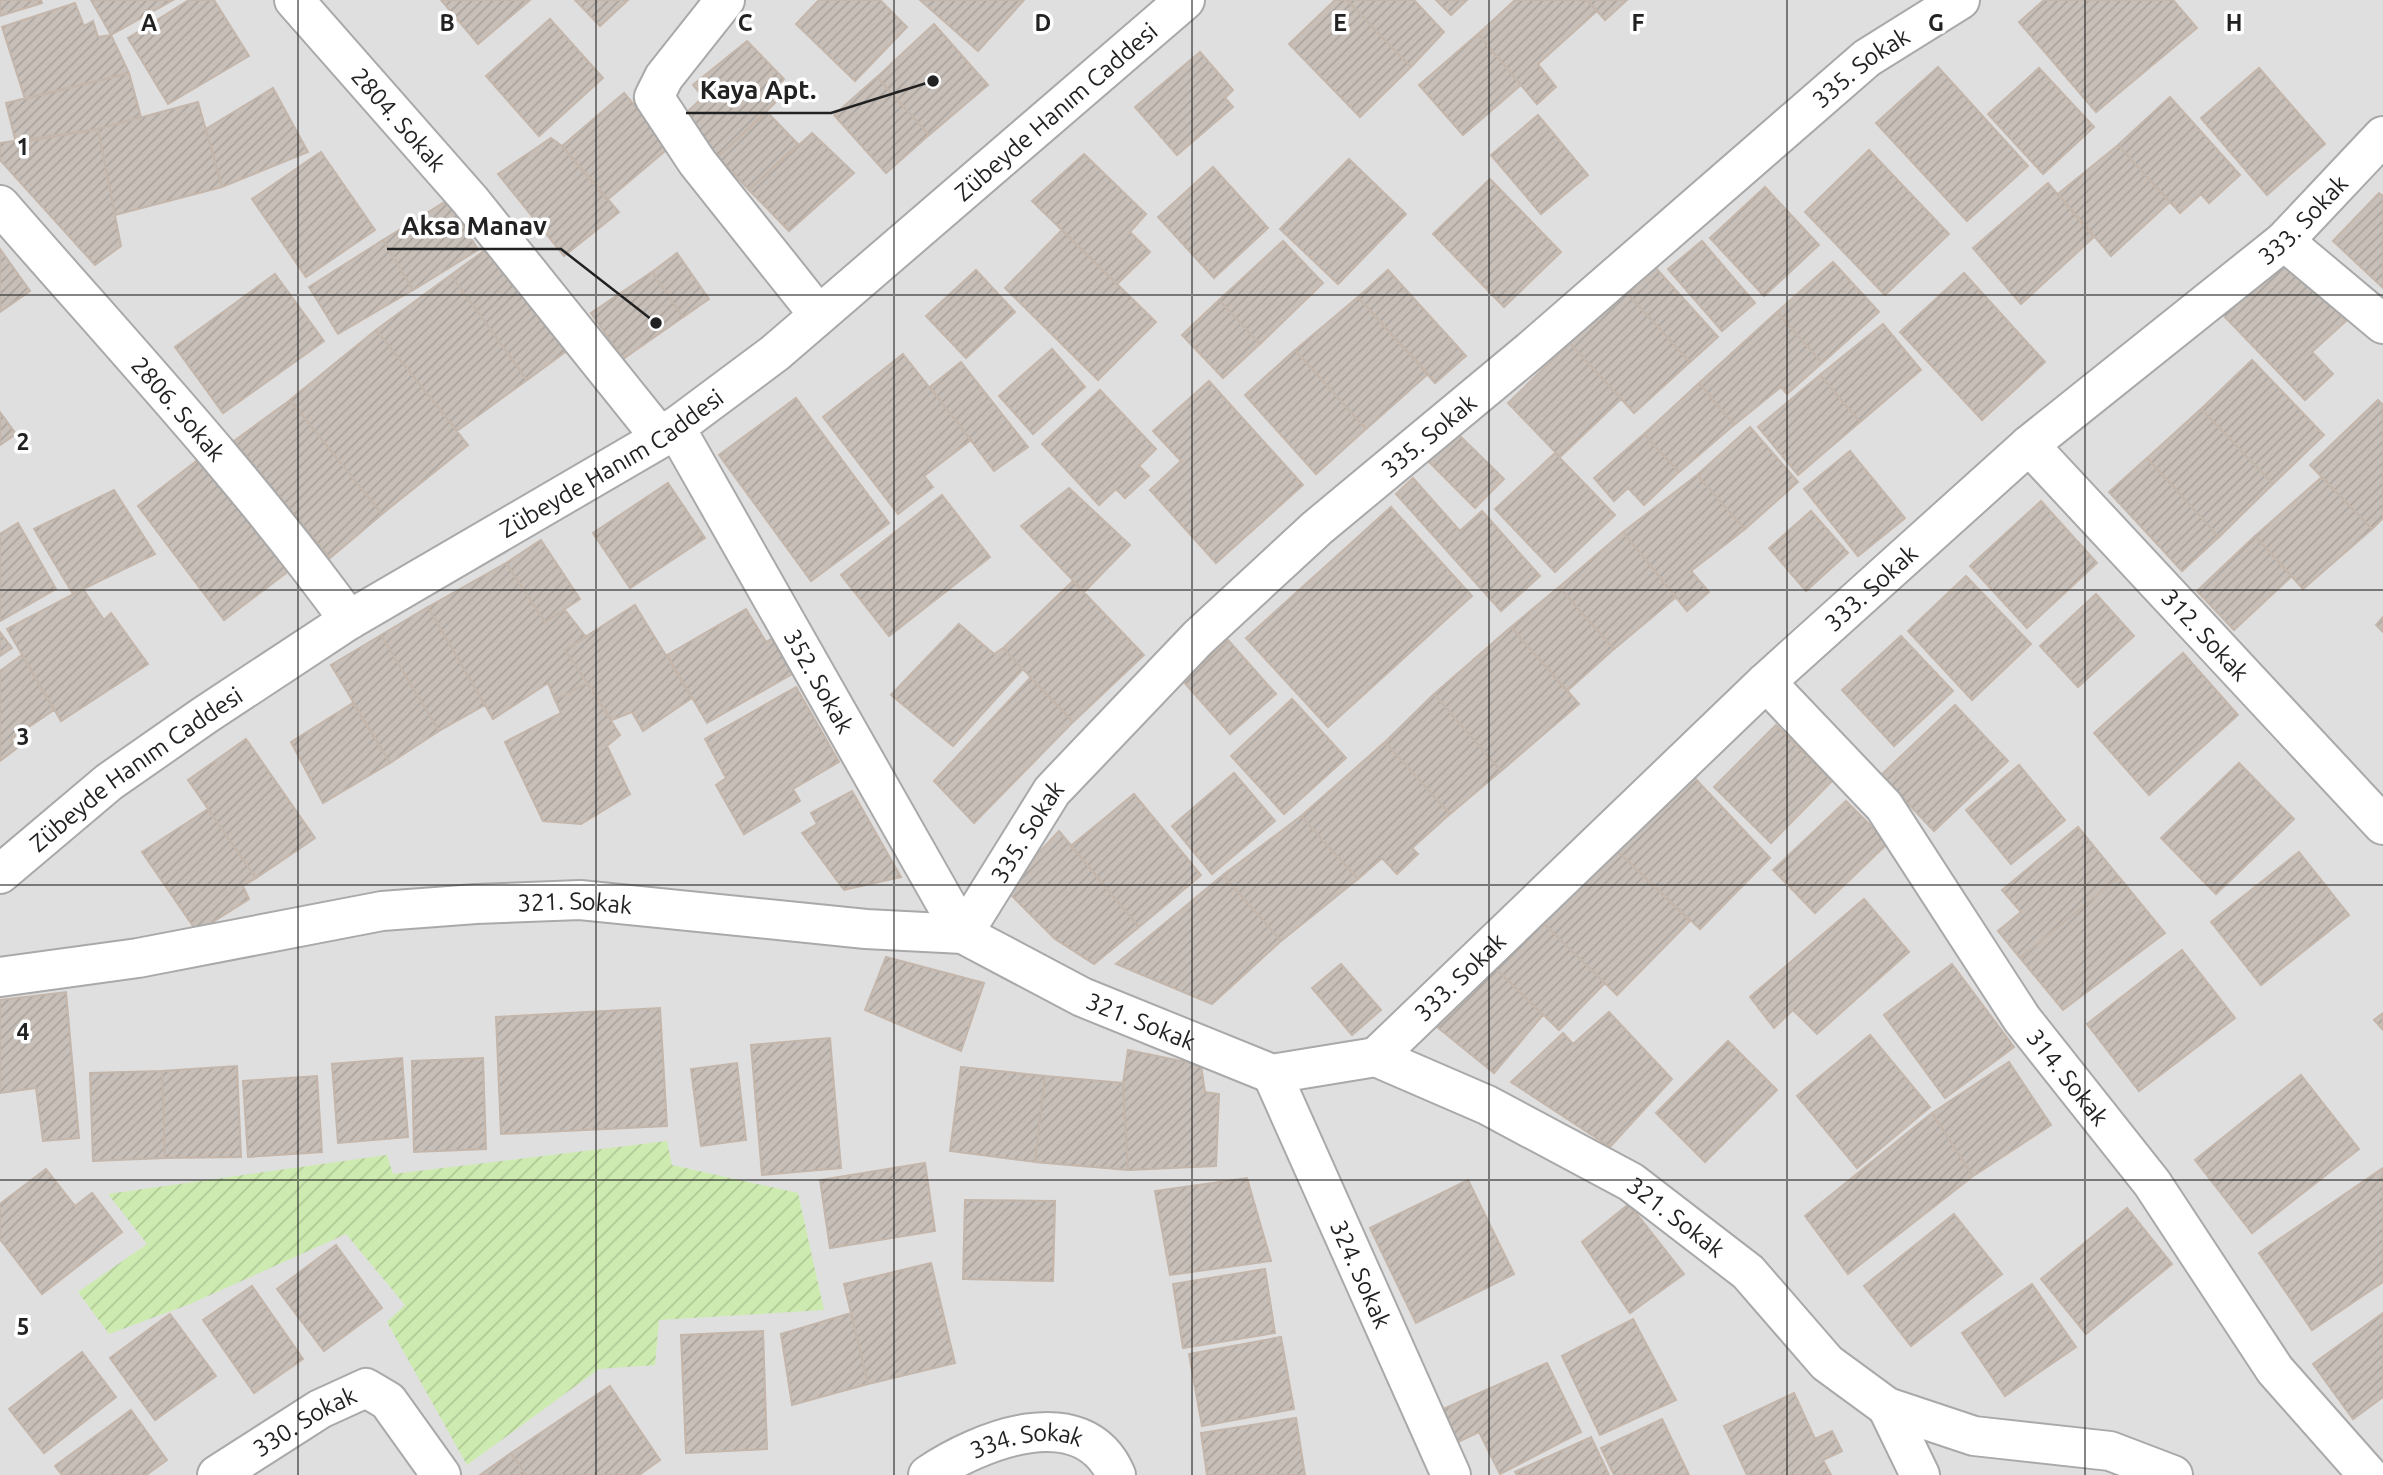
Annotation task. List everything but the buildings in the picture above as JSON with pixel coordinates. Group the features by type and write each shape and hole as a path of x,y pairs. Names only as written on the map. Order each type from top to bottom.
{"street":[{"name":"2804. Sokak","path":"294,0 470,200 668,433"},
{"path":"725,0 664,77 654,97 697,162 818,314"},
{"name":"Zübeyde Hanım Caddesi","path":"0,874 108,782 349,620 668,433 775,353 1185,0"},
{"name":"335. Sokak","path":"963,934 1052,791 1198,638 1317,528 1530,351 1867,58 1960,0"},
{"name":"333. Sokak","path":"1376,1057 1766,682 2029,445 2284,241 2383,136"},
{"name":"2806. Sokak","path":"0,205 203,434 300,552 349,620"},
{"path":"2284,241 2383,324"},
{"name":"352. Sokak","path":"668,433 963,934"},
{"name":"312. Sokak","path":"2029,445 2383,825"},
{"name":"314. Sokak","path":"1766,682 1884,806 2022,1019 2152,1183 2275,1370 2368,1475"},
{"name":"321. Sokak","path":"0,977 138,958 382,911 580,900 866,929 963,934 1083,997 1272,1074"},
{"path":"1272,1074 1376,1057"},
{"name":"321. Sokak","path":"1376,1057 1487,1105 1632,1182 1748,1272 1827,1363 1887,1407 1974,1436 2110,1451 2173,1475"},
{"name":"324. Sokak","path":"1272,1074 1451,1475"},
{"name":"330. Sokak","path":"217,1475 320,1409 366,1388 388,1401 441,1475"},
{"path":"1887,1407 1920,1475"},
{"name":"334. Sokak","path":"928,1475 954,1457 1007,1436 1068,1432 1095,1444 1116,1475"}],"shaded area":[{"path":"0,0 2383,0 2383,1475 0,1475"}],"green space":[{"path":"667,1141 672,1165 798,1193 824,1310 659,1320 655,1365 599,1369 467,1465 387,1322 405,1305 346,1234 190,1304 109,1334 78,1292 147,1244 108,1194 387,1155 393,1174"}],"place":[{"name":"Kaya Apt.","path":"933,81"},
{"name":"Aksa Manav","path":"656,323"}]}
